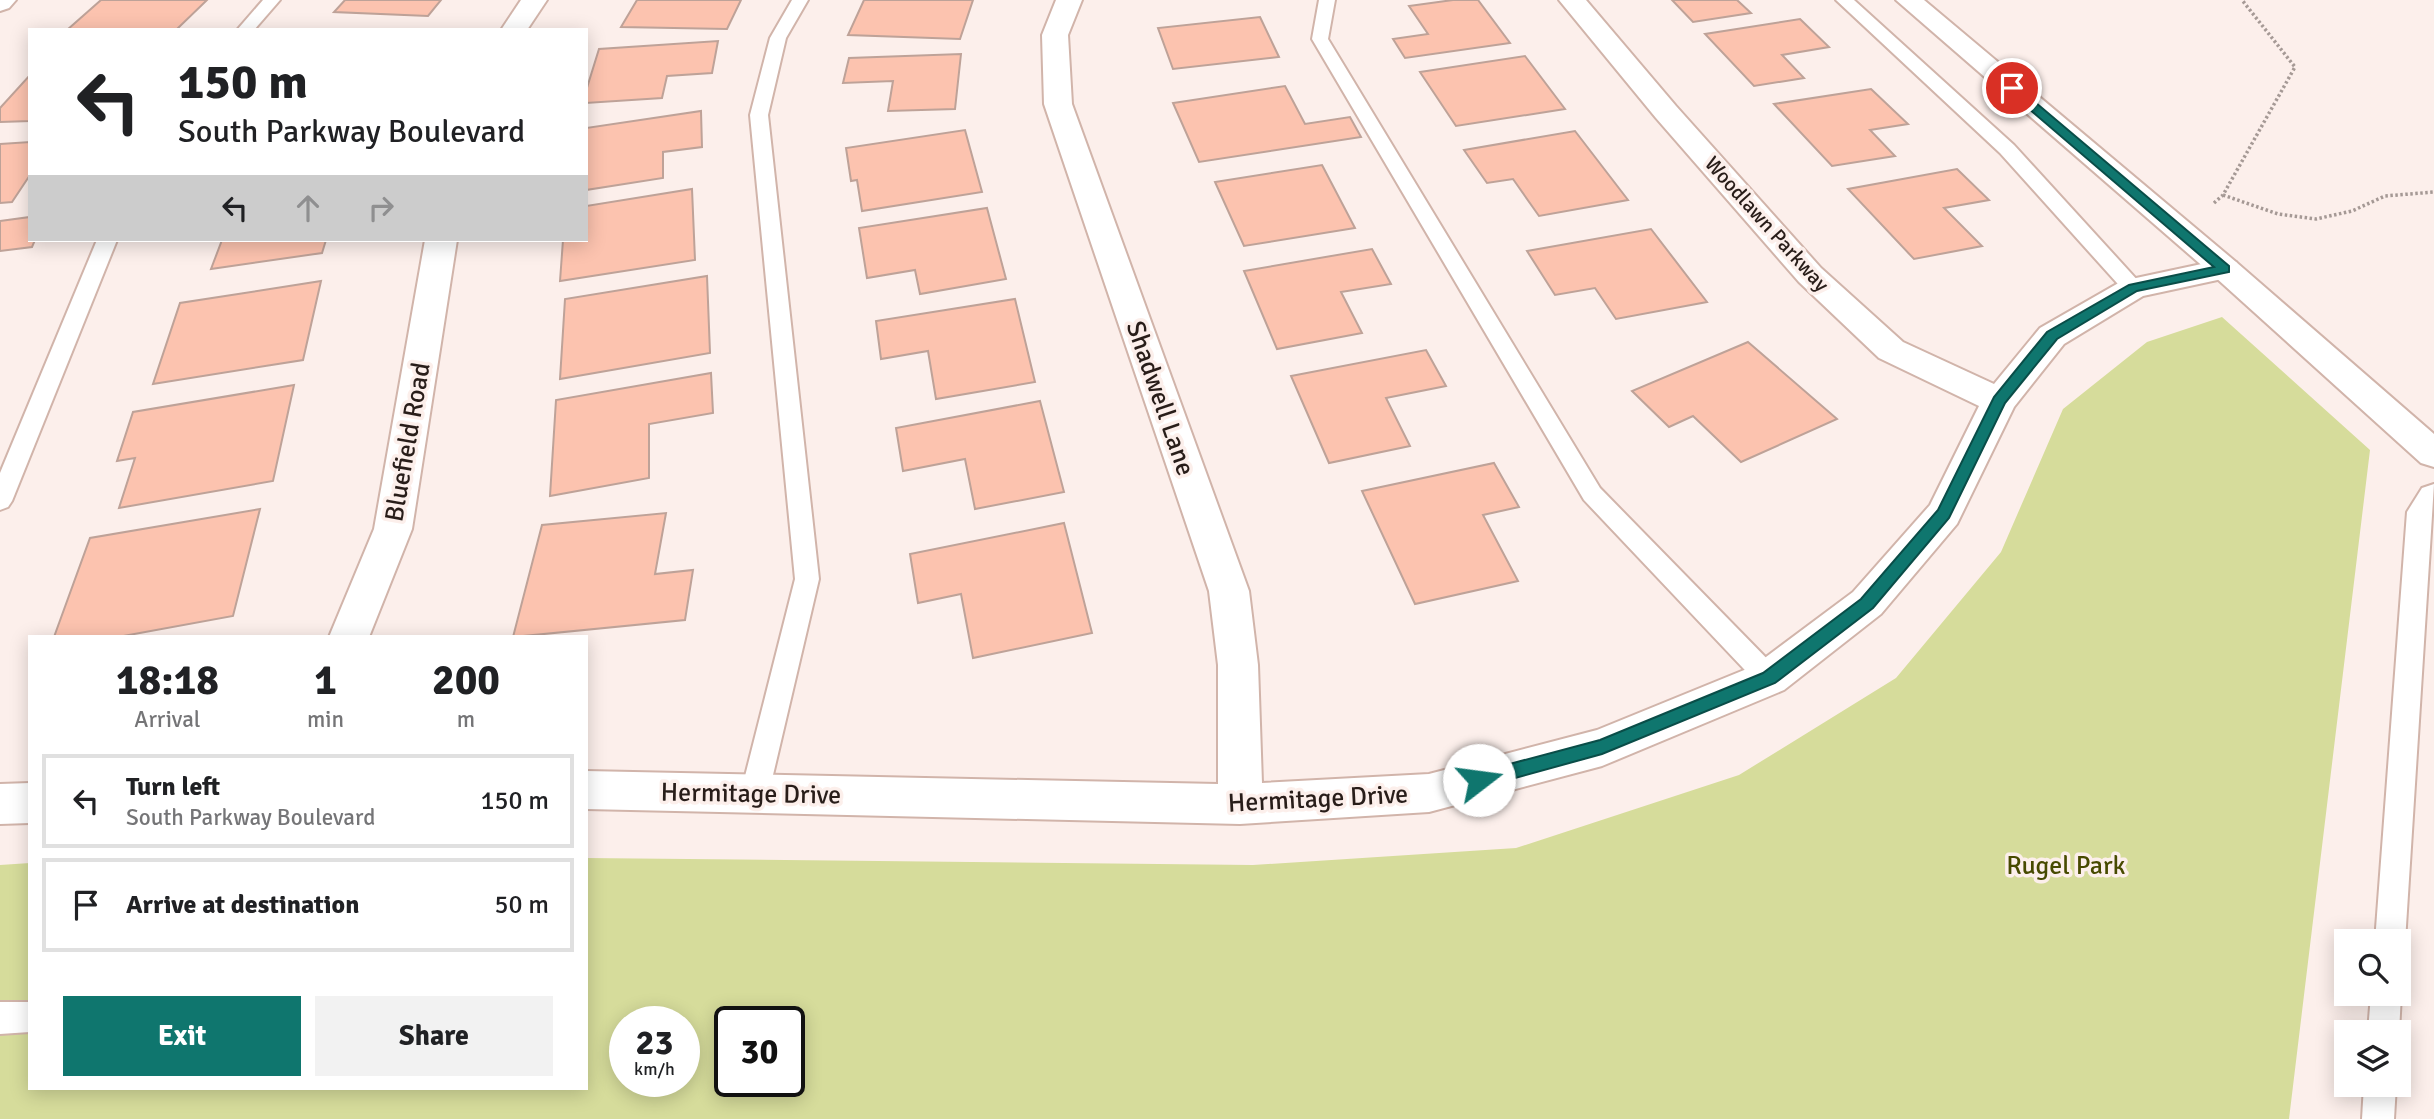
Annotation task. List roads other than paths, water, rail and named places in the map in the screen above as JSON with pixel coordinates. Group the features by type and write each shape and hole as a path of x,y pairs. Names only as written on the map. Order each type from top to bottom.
{"street":[{"path":"515,28 534,0"},
{"name":"Shadwell Lane","path":"1069,0 1055,35 1058,104 1229,592 1238,665 1240,804"},
{"name":"Woodlawn Parkway","path":"1572,0 1666,112 1810,275 1891,350 1999,401"},
{"path":"1909,0 2225,269 2434,454"},
{"name":"Bluefield Road","path":"350,635 393,529 441,242"},
{"name":"Hermitage Drive","path":"588,790 1240,804 1429,793 1602,747 1769,678 1867,603 1944,514 1999,401 2052,336 2133,288 2225,269"},
{"path":"0,804 28,803"}],"lane":[{"path":"247,28 272,0"},
{"path":"755,792 807,579 759,115 778,38 800,0"},
{"path":"1327,0 1320,39 1592,494 1769,678"},
{"path":"1844,0 2007,149 2133,288"},
{"path":"0,501 106,242"},
{"path":"2391,929 2419,512 2430,494 2434,493"},
{"path":"0,1018 28,1017"},
{"path":"2378,1119 2379,1097"}],"park label":[{"name":"Rugel Park","path":"2066,865"}]}
